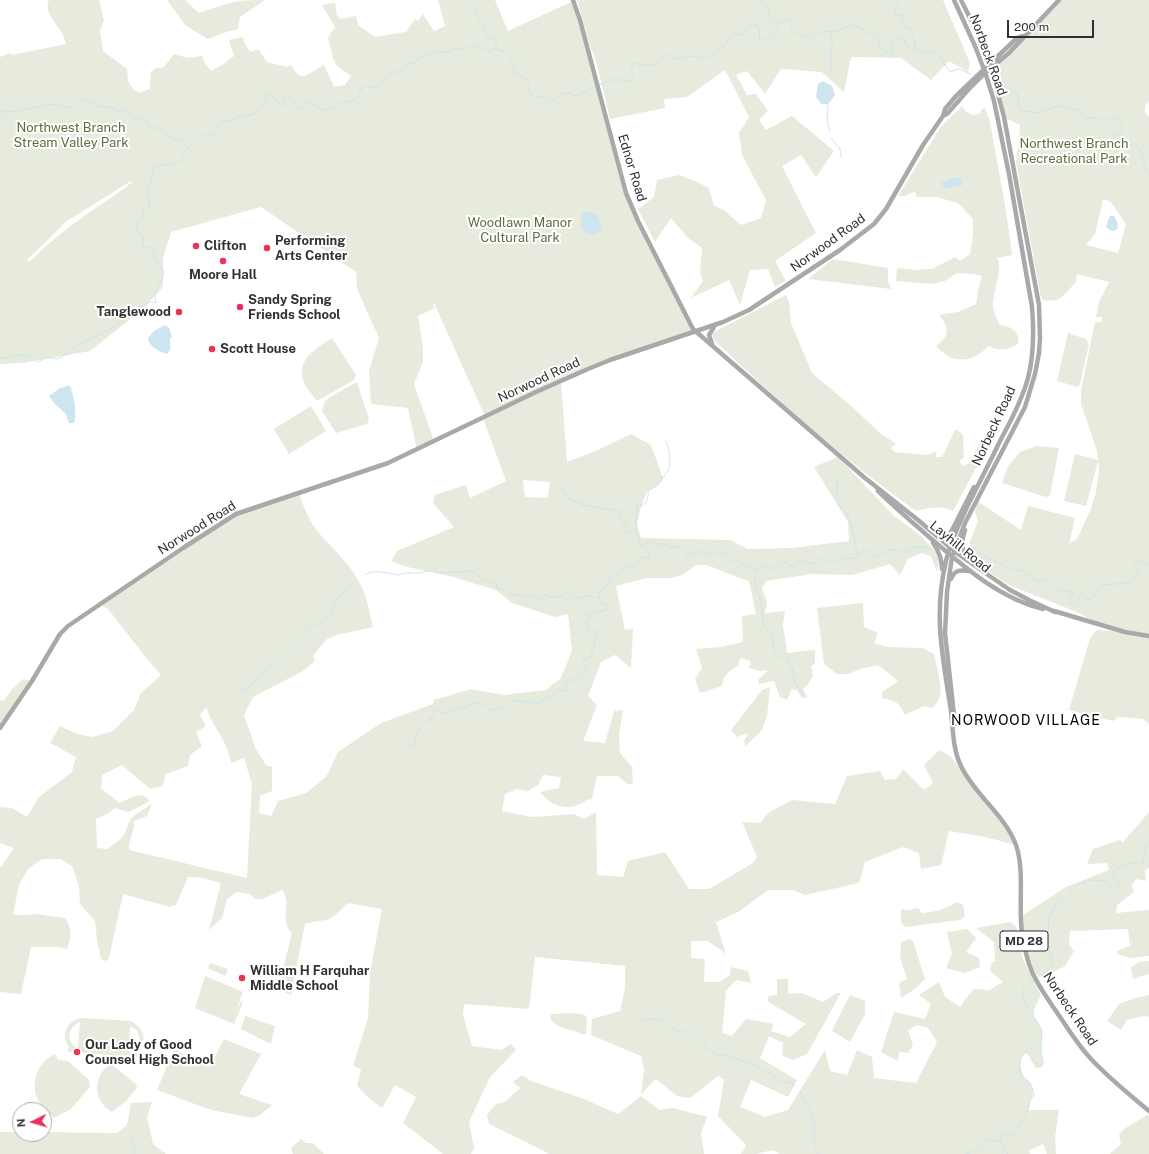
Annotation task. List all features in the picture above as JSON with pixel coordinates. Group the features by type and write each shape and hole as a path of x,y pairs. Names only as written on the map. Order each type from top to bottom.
{"main road":[{"name":"Ednor Road","path":"573,0 594,71 621,177 630,203 693,329 696,332"},
{"name":"Norbeck Road","path":"954,0 975,46 994,101 1008,168 1032,307 1034,328 1028,377 1020,402 962,519 948,553 942,580 939,607 940,638 955,744 959,762 963,771 1002,820 1016,845 1020,869 1020,917 1022,932 1027,956 1036,979 1068,1029 1091,1059 1149,1112"},
{"name":"Norbeck Road","path":"955,744 955,718 945,633 947,592 952,557 965,524 1025,407 1035,374 1040,338 1040,319 1037,298 1004,117 990,66 972,22 961,0"},
{"name":"Norwood Road","path":"0,728 60,634 68,626 236,514 388,463 536,392 588,369 610,360 714,326 769,298 840,250 874,224 886,209 923,145 943,116 945,109 956,96 990,66 1017,38 1023,36 1059,0"},
{"path":"713,347 709,335 714,326"},
{"name":"Layhill Road","path":"696,332 865,478 954,552 1012,591 1055,612"},
{"path":"928,529 939,536 950,534 976,483 983,475"},
{"name":"Layhill Road","path":"865,478 888,501 952,557 990,585 1037,607 1125,632 1149,636"},
{"path":"976,568 965,556 962,550 962,540 965,529 978,504 981,492"},
{"path":"888,501 893,509 933,543 942,560 942,580"},
{"path":"947,592 953,573 960,570 971,571"}],"green space":[{"path":"49,0 99,0 104,21 100,30 103,51 127,69 129,83 139,93 150,89 151,71 153,71 153,69 164,67 174,54 188,58 202,56 211,71 234,56 229,40 243,37 244,42 250,52 258,49 267,62 286,67 291,65 298,75 305,76 324,65 334,87 345,85 351,76 337,66 334,61 328,38 335,27 322,5 335,3 337,16 341,19 356,16 358,25 375,37 406,32 415,19 418,21 423,14 434,31 445,26 438,0 495,0 508,31 571,2 582,26 626,193 696,332 608,361 484,414 434,303 435,308 418,316 423,348 423,362 414,384 434,441 417,450 408,408 371,404 369,371 379,338 357,289 356,272 261,207 171,232 163,258 163,287 143,309 90,351 23,363 0,364 0,57 10,53 12,55 66,44 63,35 49,14","holes":["131,181 132,182 85,215 29,262 27,260 67,221"]},
{"path":"167,0 185,0 199,13 236,2 265,0 240,17 238,29 208,39 186,26"},
{"path":"577,0 943,0 970,63 968,72 949,61 931,80 901,58 851,57 844,92 822,72 781,69 765,94 747,71 736,75 747,95 756,94 768,111 759,120 766,130 792,116 834,151 816,177 801,155 782,166 816,233 775,261 786,281 775,287 768,269 750,270 740,305 729,280 691,298 703,281 700,272 702,248 688,238 671,218 655,242 638,209 654,197 657,180 679,175 709,188 714,206 724,210 741,225 761,218 766,200 742,155 739,133 749,117 725,70 687,97 664,99 665,108 610,119 595,57 591,49"},
{"name":"Northwest Branch Recreational Park","path":"1059,0 1149,0 1149,101 1145,106 1145,112 1149,117 1149,634 1142,634 1099,624 1079,613 1009,585 969,557 971,550 968,547 972,545 969,544 978,521 975,512 977,501 1021,530 1028,506 1075,518 1069,544 1077,539 1091,509 1096,492 1099,470 1098,461 1086,506 1064,501 1075,454 1098,460 1097,451 1081,404 1081,391 1095,322 1102,322 1102,317 1096,317 1099,302 1109,282 1077,274 1076,282 1061,298 1045,301 1041,298 1016,162 1020,125 1004,117 991,68","holes":["1103,200 1110,201 1126,224 1118,253 1086,245 1095,234"]},
{"path":"962,106 966,112 972,115 980,114 982,109 985,108 990,122 1007,217 1012,255 997,258 999,262 999,274 993,307 1000,325 1014,330 1017,333 1019,340 1018,344 1011,348 1000,350 989,346 976,356 962,360 949,356 936,346 944,339 947,332 947,328 939,315 958,312 976,304 982,276 957,273 945,281 932,284 896,281 897,268 918,270 932,269 955,257 960,261 970,254 973,235 973,219 958,203 936,197 917,197 915,191 905,196 898,196 940,128"},
{"path":"833,259 888,268 888,282 891,289 808,279"},
{"path":"786,295 789,302 791,323 812,373 880,433 896,444 891,448 894,452 928,455 936,451 936,457 942,457 956,429 963,435 964,457 959,462 964,466 969,463 980,442 987,447 953,511 944,508 930,508 916,511 889,492 837,451 762,385 714,340 712,334 716,331"},
{"path":"1068,333 1086,339 1089,344 1078,387 1057,381"},
{"path":"332,338 356,375 354,380 317,401 304,383 302,372 303,366 310,354"},
{"path":"357,382 369,419 367,424 336,433 322,411 325,401"},
{"path":"561,382 567,462 598,450 631,434 651,445 663,478 658,485 647,491 640,510 637,524 641,538 731,540 747,549 791,548 849,541 848,522 814,467 838,457 894,516 920,535 937,553 939,562 937,572 931,556 922,553 908,559 900,575 890,564 852,575 812,574 766,581 762,589 767,602 765,613 785,611 783,625 787,653 815,650 815,664 811,666 813,675 803,689 807,697 802,698 797,690 792,689 787,700 780,697 774,681 759,684 758,680 768,670 761,671 749,668 751,661 740,658 738,666 725,676 722,686 700,693 695,679 702,668 696,649 721,647 743,642 742,616 756,614 749,581 707,565 696,565 682,575 671,578 646,578 616,586 625,630 633,629 631,668 615,655 601,662 588,696 597,705 583,741 605,743 614,711 623,710 619,734 620,753 632,767 633,784 627,784 618,776 597,776 592,799 574,806 563,807 558,806 548,800 540,792 559,788 561,777 543,775 538,785 528,791 516,789 505,794 502,811 532,817 574,814 584,819 596,812 597,875 623,877 628,861 665,852 689,889 709,889 753,863 757,857 742,822 760,823 768,813 792,800 835,804 847,776 880,771 885,780 896,779 903,769 924,790 933,783 924,765 939,750 950,756 992,807 1016,845 985,837 949,831 941,865 921,869 919,853 903,847 865,862 859,883 805,895 793,890 768,890 740,911 716,922 726,954 708,941 691,941 691,958 705,959 704,982 720,982 730,975 731,967 748,971 751,983 736,980 726,991 722,1033 732,1036 746,1019 774,1024 771,1031 790,1037 806,1024 768,1002 768,996 777,995 777,979 788,979 788,994 802,993 823,1002 836,993 841,993 807,1054 793,1060 782,1055 783,1043 769,1036 760,1058 797,1080 788,1097 751,1080 740,1107 765,1117 788,1110 825,1050 830,1071 847,1075 857,1050 872,1057 874,1078 916,1083 937,1042 928,1028 917,1025 908,1030 913,1045 908,1053 899,1052 898,1061 881,1052 894,1012 925,1019 931,1004 919,995 939,982 945,997 960,1007 973,989 989,990 1003,982 990,971 991,963 995,961 994,942 976,928 1010,922 1016,926 1023,960 1041,995 1033,1011 1034,1017 1042,1030 1041,1051 1043,1063 1041,1067 1036,1067 1028,1053 1024,1053 1020,1062 1024,1077 1031,1085 1033,1092 1028,1110 1059,1110 1055,1137 1056,1154 1047,1154 1043,1144 1029,1151 1030,1154 780,1154 773,1150 755,1154 741,1154 746,1145 718,1116 724,1080 718,1076 690,1098 677,1096 656,1079 641,1094 644,1069 641,1056 591,1035 592,1019 620,1011 625,988 625,966 535,957 529,1009 464,1004 463,1015 472,1046 501,1050 511,1044 516,1050 490,1077 469,1122 474,1148 471,1154 443,1154 403,1123 416,1097 395,1085 382,1108 371,1100 357,1086 361,1069 353,1066 368,1018 370,972 382,909 348,903 331,918 305,924 291,995 278,989 292,933 286,923 286,901 282,890 262,899 255,899 250,894 236,892 227,899 222,918 209,930 221,883 203,878 188,877 176,905 170,907 123,894 109,958 106,961 101,959 95,921 80,904 79,886 72,866 60,859 42,859 28,869 19,885 13,915 35,914 65,918 70,929 67,949 56,947 31,947 21,994 0,992 0,868 14,848 0,843 0,807 12,808 27,817 39,797 72,772 76,757 50,743 60,726 77,734 93,737 113,731 134,710 141,693 161,675 108,609 97,603 236,514 299,493 304,508 316,530 347,564 361,585 364,591 373,627 337,635 327,639 313,656 315,661 303,671 253,697 244,715 255,747 266,765 272,767 272,791 260,796 259,813 271,816 278,801 306,793 326,777 338,752 381,723 433,704 434,700 471,689 504,695 546,690 561,678 572,650 568,614 555,617 512,603 496,590 453,577 403,566 391,561 397,551 454,527 433,503 435,495 466,485 470,498 506,481 483,418","holes":["523,480 550,482 548,498 525,497","206,707 229,753 231,763 244,758 252,784 247,878 129,850 134,829 134,821 147,816 152,804 136,814 130,820 124,835 117,842 107,849 97,848 96,819 109,813 115,808 129,812 150,801 143,795 135,796 119,803 101,788 102,775 122,765 150,789 163,786 166,774 188,766 190,755 202,746 196,732 206,726 200,715"]},
{"path":"311,406 326,431 289,454 274,429"},
{"path":"1036,446 1059,448 1050,495 1046,497 1002,483 1008,466 1020,452"},
{"path":"863,603 864,627 878,633 874,643 887,647 923,648 934,654 939,676 940,691 937,703 932,708 924,706 905,715 901,707 896,703 882,698 882,692 898,681 878,665 860,669 848,674 837,674 824,664 817,608"},
{"path":"1097,630 1125,632 1149,636 1149,724 1143,719 1118,717 1113,721 1069,710 1090,638"},
{"path":"23,679 32,681 0,728 0,700 4,701 12,689"},
{"path":"770,687 767,716 762,730 746,746 744,741 748,733 737,737 731,730 762,690"},
{"path":"1149,812 1149,868 1145,870 1146,881 1138,879 1134,881 1132,886 1134,892 1117,905 1116,913 1149,910 1149,956 1131,958 1117,954 1117,951 1130,946 1128,929 1070,931 1069,945 1074,951 1065,966 1042,978 1032,971 1020,917 1066,887 1109,870 1107,863 1087,864 1093,849 1120,840 1123,842"},
{"path":"957,902 963,905 965,916 960,920 905,927 901,922 901,909 909,910 918,908 922,913 927,913 940,910"},
{"path":"967,929 976,938 966,952 979,958 980,967 965,973 946,968 952,954 947,932"},
{"path":"909,939 913,941 925,979 915,989 901,998 899,983 907,979 900,957 901,942"},
{"path":"1149,961 1149,974 1133,979 1131,967 1139,962"},
{"path":"210,963 228,969 225,976 208,968"},
{"path":"205,976 243,992 234,1017 241,1001 243,1002 234,1024 195,1008"},
{"path":"850,995 865,1001 865,1014 850,1042 832,1031"},
{"path":"1149,995 1149,1017 1144,1016 1127,1020 1121,1030 1107,1021 1119,1004"},
{"path":"575,1013 585,1015 587,1019 586,1034 558,1026 551,1020 550,1016 552,1014"},
{"path":"245,1016 275,1026 271,1044 241,1029"},
{"path":"83,1018 130,1021 135,1023 139,1027 144,1040 143,1044 136,1052 138,1053 138,1057 68,1052 68,1048 70,1048 65,1038 66,1029 73,1021","holes":["80,1022 78,1048 71,1043 69,1035 72,1027","130,1026 137,1030 140,1040 135,1049 129,1052"]},
{"path":"224,1039 261,1054 239,1094 272,1105 260,1115 253,1118 211,1110 157,1090 174,1049 210,1067"},
{"path":"55,1054 58,1060 68,1061 89,1080 90,1087 71,1109 54,1118 52,1116 52,1102 39,1102 35,1088 36,1075 39,1068"},
{"path":"111,1064 136,1084 137,1088 125,1102 112,1112 101,1102 97,1088 100,1075"},
{"path":"522,1075 531,1081 584,1099 618,1114 641,1096 659,1110 673,1108 707,1117 701,1133 704,1154 550,1154 489,1124 487,1115 496,1104 505,1102 520,1088 513,1082"},
{"path":"152,1102 147,1117 153,1144 166,1154 0,1154 0,1132 12,1132 12,1142 52,1142 52,1132 117,1133 127,1125 131,1103"},
{"path":"1147,1115 1149,1116 1149,1154 1110,1154 1121,1144 1119,1135 1124,1129"},
{"path":"301,1139 306,1143 313,1143 324,1154 293,1154 291,1148"}],"water":[{"path":"823,81 832,86 835,95 828,104 821,104 816,97 818,84"},
{"path":"958,177 961,178 961,186 946,188 941,183 950,179"},
{"path":"587,211 598,216 602,229 590,234 583,231 581,224 582,214"},
{"path":"1110,216 1114,216 1117,222 1118,228 1114,231 1109,230 1106,226"},
{"path":"165,325 169,328 172,337 170,338 170,350 167,354 152,346 148,338 154,331"},
{"path":"70,386 75,404 74,423 69,423 66,414 49,396 60,388"}],"waterway":[{"path":"466,0 473,7 479,21 486,28 485,32 487,36 496,41 496,49"},
{"path":"762,0 768,9 771,19 779,22"},
{"path":"899,0 899,3 894,8 896,15 902,15 904,18 901,21 905,27 910,28 916,48"},
{"path":"599,85 617,78 619,78 622,82 631,80 633,76 631,68 634,63 649,66 653,65 668,54 676,59 693,56 705,58 723,47 731,36 741,35 753,26 757,25 760,40 766,40 774,33 783,19 789,20 792,30 798,35 811,38 821,32 837,31 851,25 855,25 878,38 882,49 891,54 893,51 891,43 894,38 903,38 907,47 927,53 933,52 938,54 950,72 959,69 971,74"},
{"path":"831,32 830,36 833,40 830,42 833,44 831,49 831,72"},
{"path":"0,358 22,355 38,362 47,357 57,359 62,357 80,343 98,336 119,324 128,314 139,307 150,302 156,303 154,293 161,282 164,271 155,258 155,252 150,248 142,246 144,238 136,230 137,224 143,217 143,210 150,206 147,194 154,167 179,162 189,147 204,134 214,134 221,122 231,121 238,116 252,115 257,112 266,101 266,95 268,93 283,105 285,99 288,97 298,109 309,102 318,106 320,110 333,108 343,102 352,101 358,97 361,89 365,86 373,88 382,82 388,74 404,70 408,64 415,63 418,59 435,52 450,52 455,48 464,50 471,45 474,48 479,45 488,52 496,49 506,52 512,61 515,73 528,81 530,95 544,97 547,102 551,102 565,93 574,96 596,86"},
{"path":"1000,85 1017,93 1019,107 1021,110 1037,113 1062,106 1080,111 1088,118 1096,118 1103,121 1112,117 1117,118 1123,127 1122,132 1115,135 1112,139 1113,144 1118,147 1126,147 1134,143 1140,150 1149,176"},
{"path":"0,117 10,112 54,104 72,108 81,100 88,99 91,102 95,102 98,106 114,108 115,111 119,113 119,110 121,109 123,112 126,110 132,117 141,117 143,121 149,123 149,127 152,130 158,126 166,136 184,142 185,146 188,147"},
{"path":"828,104 827,120 830,132"},
{"path":"0,110 9,112"},
{"path":"831,138 840,149 841,157"},
{"path":"636,529 637,524 634,521 638,515 636,512 638,511 636,504 640,504 641,507 644,504 648,498 648,491 658,485 669,469 669,450 666,441"},
{"path":"839,477 837,484 838,502 849,517 856,550 859,554"},
{"path":"559,483 566,497 578,503 582,502 581,505 619,511 623,523 626,521 627,524 624,527 627,532 636,530 640,545 645,546"},
{"path":"408,746 415,744 419,728 424,722 431,719 435,710 439,710 445,714 457,708 478,703 492,710 497,710 515,700 522,702 525,701 528,703 533,702 533,704 537,704 545,698 553,696 556,690 565,691 566,681 568,679 573,681 587,668 582,661 590,658 597,636 597,631 588,627 587,621 591,618 587,615 589,613 607,610 608,605 599,602 600,599 598,596 600,592 608,584 608,579 612,576 639,563 638,559 650,557 645,546 651,540 659,547 665,545 671,548 678,546 683,549 686,556 693,555 698,551 708,554 712,549 717,553 726,554 731,561 736,561 755,570 762,566 777,569 782,563 787,562 791,566 797,564 800,560 809,564 815,563 820,558 825,558 829,562 833,563 839,559 855,558 863,550 870,552 876,557 891,550 904,553 917,546 930,549"},
{"path":"967,550 975,548 979,553 1008,567 1024,572 1038,581 1048,580 1060,589 1074,591 1073,595 1069,597 1070,604 1075,604 1079,595 1082,594 1088,600 1095,595 1103,585 1127,583 1139,575 1134,567 1138,561 1149,564"},
{"path":"365,575 373,572 399,575 406,573 419,573 428,571 432,568 435,568 436,572 473,571 483,581 495,583 498,585 496,586 497,589 506,590 509,594 526,596 530,594 541,599 545,594 551,597 560,597 568,591 576,598 589,596 599,598"},
{"path":"758,568 758,572 755,575 756,588 761,602 764,626 770,633 773,640 774,651 781,657 787,658 792,667 795,683 803,695"},
{"path":"239,691 249,688 252,683 261,677 265,670 286,654 308,630 333,612 333,604 338,601 337,599 353,582"},
{"path":"1037,978 1053,966 1049,950 1048,935 1049,920 1053,908 1067,897 1076,886 1089,880 1106,881 1114,889 1118,887 1121,883 1111,876 1120,867 1143,862 1145,848 1149,841"},
{"path":"1008,1154 1005,1151 1000,1137 1004,1134 1014,1134 1028,1111 1030,1101 1034,1094 1031,1085 1022,1075 1020,1065 1021,1058 1024,1053 1028,1053 1036,1067 1041,1067 1043,1063 1041,1051 1042,1030 1034,1017 1033,1011 1024,1001 1023,996 1023,988 1029,982 1034,980"},
{"path":"640,1022 652,1018 654,1020 659,1018 675,1030 684,1032"},
{"path":"691,1033 713,1052 756,1066 768,1074 770,1073 779,1080 795,1085"},
{"path":"800,1091 814,1120 814,1142 818,1154"},
{"path":"133,1135 132,1141 135,1148 134,1154"},
{"path":"966,1154 974,1151 984,1141 992,1140 994,1142 999,1141 1000,1138"}],"place":[{"name":"Clifton","path":"196,246"},
{"name":"Performing Arts Center","path":"267,248"},
{"name":"Moore Hall","path":"223,261"},
{"name":"Sandy Spring Friends School","path":"240,307"},
{"name":"Tanglewood","path":"179,312"},
{"name":"Scott House","path":"212,349"},
{"name":"William H Farquhar Middle School","path":"242,978"},
{"name":"Our Lady of Good Counsel High School","path":"77,1052"}],"district":[{"name":"NORWOOD VILLAGE","path":"1026,721"}],"park label":[{"name":"Northwest Branch Stream Valley Park","path":"71,136"},
{"name":"Woodlawn Manor Cultural Park","path":"520,230"}]}
